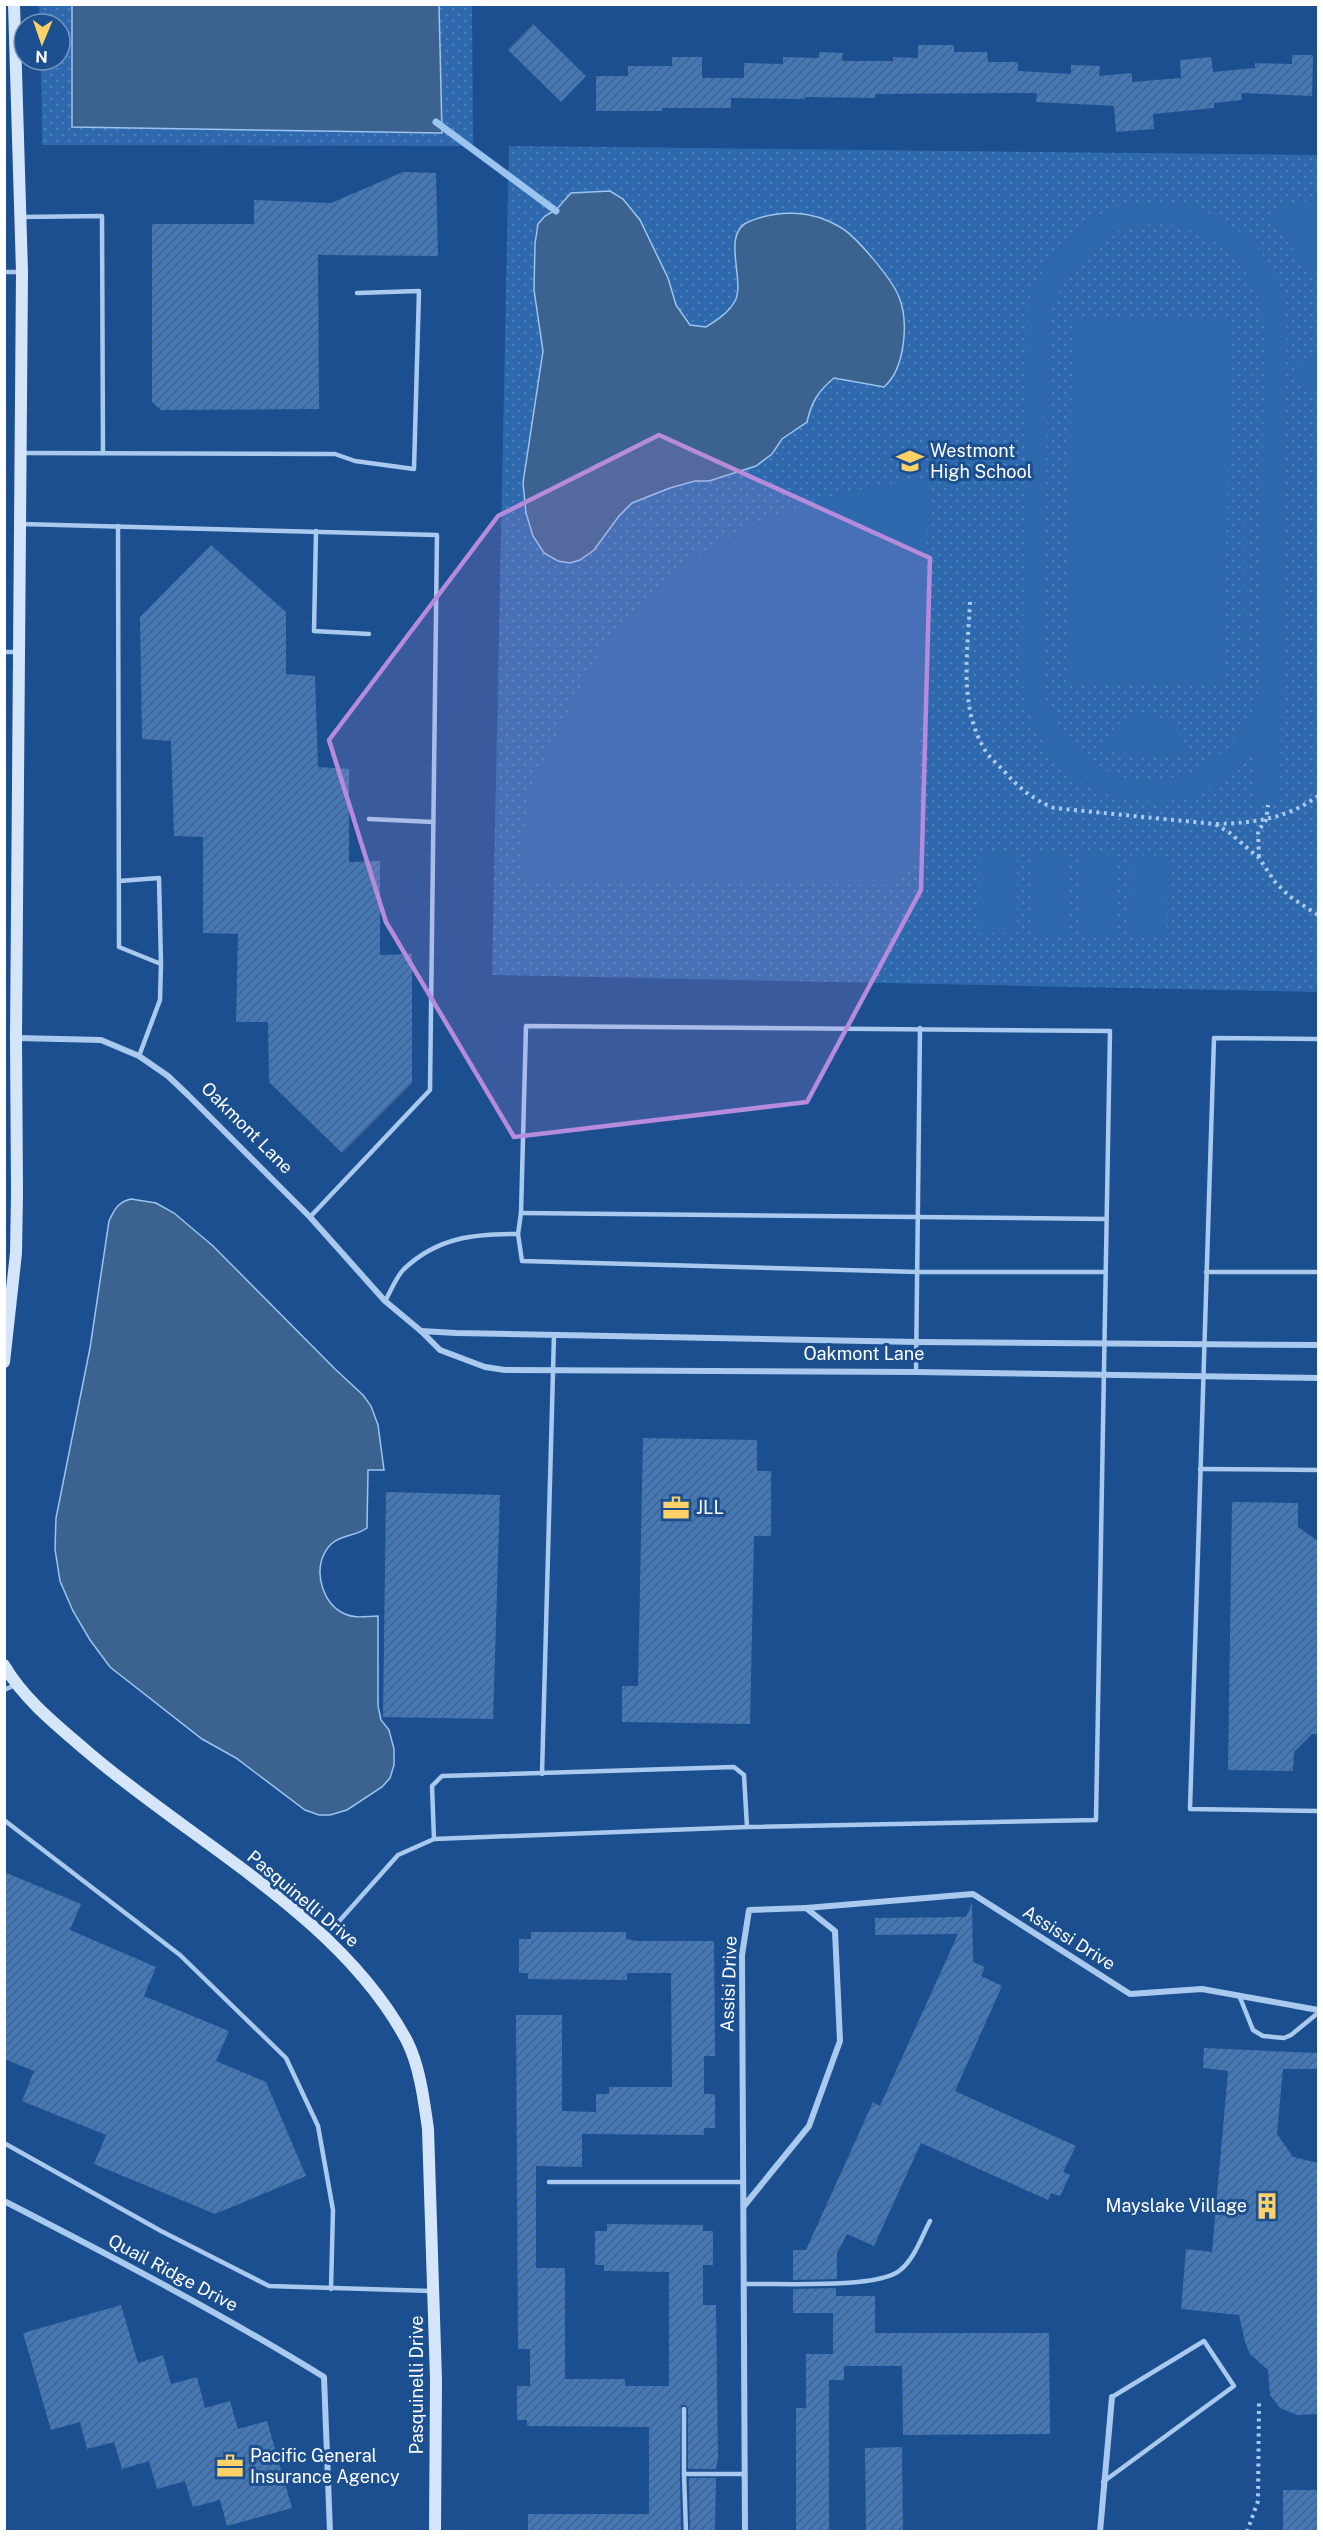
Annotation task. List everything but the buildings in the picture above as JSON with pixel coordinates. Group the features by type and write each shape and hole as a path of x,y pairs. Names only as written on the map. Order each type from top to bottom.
{"street":[{"path":"4,1362 16,1253 10,1038 20,652 22,272 14,4"},
{"name":"Oakmont Lane","path":"10,1038 102,1040 140,1056 168,1076 188,1095 310,1217 385,1301 440,1350 485,1367 551,1370 916,1372 1318,1378"},
{"name":"Oakmont Lane","path":"421,1331 917,1342 1318,1345"},
{"name":"Pasquinelli Drive","path":"4,1665 10,1687 111,1771 284,1902 325,1937 356,1967 407,2042 416,2069 429,2129 436,2380 435,2532"},
{"name":"Assissi Drive","path":"806,1908 973,1894 1095,1974 1130,1994 1202,1989 1318,2012"},
{"path":"744,2206 809,2126 840,2041 835,1931 806,1908"},
{"name":"Assisi Drive","path":"745,2532 742,1955 749,1910 806,1908"},
{"name":"Quail Ridge Drive","path":"4,2201 165,2285 262,2339 324,2377 330,2532"},
{"path":"1100,2532 1112,2397"}],"lane":[{"path":"20,217 102,216 103,453"},
{"path":"4,272 22,272"},
{"path":"21,453 335,454 355,461 414,469 419,291 357,293"},
{"path":"20,524 437,534 430,1090 310,1217"},
{"path":"118,526 119,947 161,964"},
{"path":"316,531 314,631 369,634"},
{"path":"4,652 20,652"},
{"path":"369,819 433,822"},
{"path":"119,881 159,878 160,1000 140,1056"},
{"path":"325,1937 398,1855 434,1839 747,1827 1096,1820 1110,1031 526,1026 518,1234 522,1261 918,1272 1105,1272"},
{"path":"916,1372 920,1028"},
{"path":"1318,1039 1214,1038 1190,1809 1318,1811"},
{"path":"520,1213 1106,1219"},
{"path":"385,1301 403,1270 437,1245 479,1234 518,1234"},
{"path":"1206,1272 1318,1272"},
{"path":"542,1774 551,1370 554,1335"},
{"path":"1200,1469 1318,1470"},
{"path":"434,1839 432,1786 442,1776 734,1767 744,1776 747,1827"},
{"path":"4,1820 180,1956 286,2058 318,2126 333,2210 331,2289"},
{"path":"1239,1995 1253,2030 1263,2036 1284,2038 1291,2035 1318,2012"},
{"path":"4,2144 161,2231 269,2286 434,2290"},
{"path":"549,2182 743,2182"},
{"path":"744,2284 881,2279 898,2273 910,2261 930,2221"},
{"path":"1104,2482 1234,2386 1204,2341 1112,2397"},
{"path":"684,2409 686,2532"},
{"path":"684,2474 745,2474"}],"path":[{"path":"970,602 969,710 974,728 986,752 1021,790 1035,800 1054,808 1215,824 1266,820 1290,814 1318,796"},
{"path":"1259,858 1258,831 1266,820 1268,804"},
{"path":"1215,824 1230,833 1259,858 1275,882 1289,896 1318,915"},
{"path":"1247,2532 1258,2501 1259,2398"}],"highlighted area":[{"path":"659,435 930,558 921,890 807,1102 514,1137 386,922 329,740 498,516"}],"shaded area":[{"path":"39,5 472,5 473,146 42,145 41,72 72,72 72,12 39,12"},
{"path":"72,5 439,5 442,133 72,127"},
{"name":"Westmont High School","path":"509,146 1318,155 1318,992 492,975"},
{"path":"610,191 623,199 640,220 668,278 676,305 690,325 706,327 727,312 736,299 738,280 735,246 740,228 759,218 795,213 818,217 840,227 855,239 873,259 899,297 904,319 903,345 897,369 884,387 834,378 816,398 807,422 782,439 772,454 756,466 709,481 695,481 670,488 632,503 619,516 594,550 580,560 570,563 558,561 544,553 533,536 526,513 523,483 543,351 534,290 535,244 538,224 545,216 556,210 571,193"},
{"path":"1318,199 1318,272 1308,275 1270,214 1295,202"},
{"path":"1139,202 1172,202 1190,206 1230,224 1253,243 1262,254 1270,266 1281,296 1287,328 1280,805 1256,804 1256,750 1234,773 1219,784 1196,795 1158,802 1133,800 1097,791 1065,770 1044,743 1029,712 1022,678 1029,303 1045,266 1069,236 1084,224 1119,207","holes":["1168,224 1190,230 1223,247 1236,258 1254,288 1261,307 1265,329 1259,687 1251,715 1227,749 1192,773 1162,780 1130,779 1103,770 1090,762 1068,741 1047,704 1043,678 1049,323 1059,291 1067,276 1090,249 1104,239 1119,231 1139,225"]},
{"path":"1073,317 1231,320 1223,685 1066,682"},
{"path":"1317,356 1317,390 1304,388 1294,382 1294,367 1304,358"},
{"path":"1247,364 1251,364 1249,495 1245,495"},
{"path":"929,478 916,864 895,885 522,881 528,809 540,768 586,675 617,630 652,593 691,561 733,535 778,514 826,498 876,486"},
{"path":"1245,517 1249,517 1247,647 1244,646"},
{"path":"1137,715 1156,717 1171,725 1181,738 1187,757 1103,752 1107,739 1114,729"},
{"path":"981,853 1017,853 1017,933 980,933"},
{"path":"1031,854 1068,854 1067,934 1031,934"},
{"path":"1080,854 1117,855 1116,934 1080,934"},
{"path":"1131,855 1168,856 1167,935 1130,935"},
{"path":"131,1199 156,1203 174,1213 213,1246 363,1395 371,1406 378,1425 384,1470 368,1470 367,1528 333,1542 324,1554 320,1571 326,1597 338,1610 353,1616 378,1616 378,1706 381,1720 389,1730 394,1749 394,1765 390,1778 382,1787 347,1810 330,1815 319,1815 305,1810 236,1758 202,1739 110,1667 90,1640 73,1611 60,1581 55,1549 56,1518 90,1348 109,1221 117,1207"}],"waterway":[{"path":"436,122 556,211"}],"place":[{"name":"Westmont High School","path":"910,461"},
{"name":"JLL","path":"676,1508"},
{"name":"Mayslake Village","path":"1267,2206"},
{"name":"Pacific General Insurance Agency","path":"230,2466"}]}
